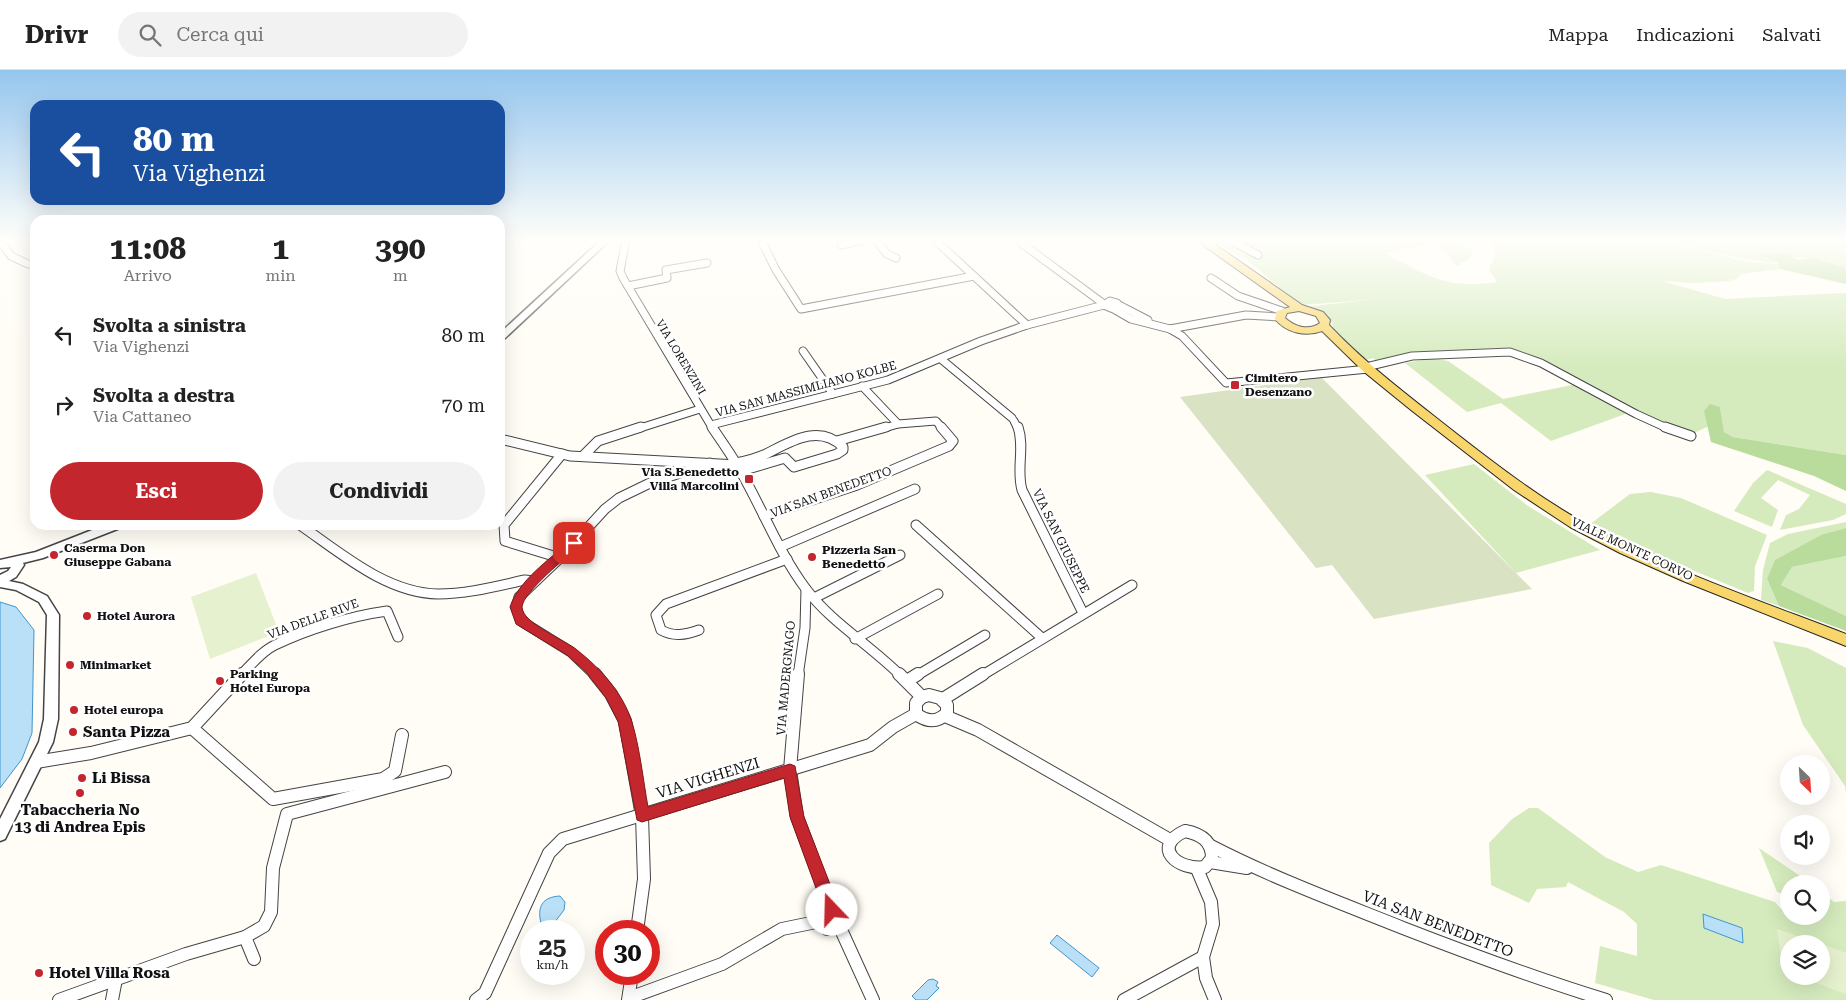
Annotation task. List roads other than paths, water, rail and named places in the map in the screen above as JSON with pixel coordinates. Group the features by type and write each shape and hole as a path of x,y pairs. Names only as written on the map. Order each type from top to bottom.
{"main road":[{"path":"1264,283 1277,294 1287,311"},
{"path":"1287,311 1320,315 1325,320 1324,326 1311,330 1292,328 1281,321 1287,311"},
{"name":"VIALE MONTE CORVO","path":"1324,326 1344,349 1367,368 1516,486 1565,519 1632,552 1846,640"},
{"name":"VIALE MONTE CORVO","path":"1311,330 1344,349"}],"street":[{"path":"505,333 559,283"},
{"path":"628,286 641,283"},
{"path":"784,283 800,309 935,283"},
{"path":"982,283 1027,325"},
{"path":"1075,283 1104,305 1112,302 1115,307 1131,319 1170,329 1182,336 1226,383 1298,375 1323,375 1367,368 1412,356 1510,352 1541,363 1664,427 1691,436"},
{"path":"1219,283 1238,296 1287,311"},
{"name":"VIA LORENZINI","path":"628,286 700,409 737,465"},
{"name":"VIA SAN MASSIMLIANO KOLBE","path":"711,425 904,375 981,340 1027,325 1104,305"},
{"path":"1170,329 1246,315 1287,311"},
{"path":"804,351 833,394"},
{"name":"VIA SAN GIUSEPPE","path":"941,359 1013,420 1020,429 1021,454 1018,472 1022,490 1083,613"},
{"path":"737,465 798,438 810,437 837,441 898,424 862,386"},
{"path":"583,456 598,441 700,409"},
{"name":"VIA SAN BENEDETTO","path":"764,516 857,485 949,446 952,441 936,421 898,424"},
{"path":"505,440 562,454 583,456 737,465 785,458"},
{"path":"779,446 785,458 794,467 837,454 843,450 837,441"},
{"path":"505,518 562,454"},
{"path":"638,920 644,879 642,816 625,721 611,694 590,669 571,652 521,620 516,607 519,598 534,581 560,558 605,509 619,498 650,483 710,463"},
{"name":"VIA SAN BENEDETTO","path":"737,465 780,547 806,589 855,639 883,658 922,697"},
{"path":"780,547 915,489"},
{"path":"916,525 1042,638"},
{"path":"0,834 46,742 52,719 53,615 43,599 19,587 0,582 11,566 103,530"},
{"path":"308,530 381,577 409,590 437,593 464,592 525,580 534,581"},
{"path":"504,530 505,541 560,558"},
{"path":"814,598 900,555"},
{"path":"699,630 680,636 673,636 661,630 656,615 666,604 787,559"},
{"path":"11,566 19,587"},
{"path":"943,699 1132,585"},
{"name":"VIA MADERGNAGO","path":"806,589 805,628 798,670 790,770 797,817 832,910 873,1000"},
{"path":"855,639 938,594"},
{"name":"VIA DELLE RIVE","path":"192,728 256,659 274,646 356,615 387,611 398,637"},
{"path":"907,681 985,635"},
{"path":"929,695 943,699 948,709 945,716 934,721 927,721 916,714 915,707 922,697 929,695"},
{"name":"VIA VIGHENZI","path":"476,1000 485,993 549,853 563,839 870,745 893,727 916,714"},
{"path":"945,716 978,730 1170,840 1169,852 1177,863 1190,869 1197,869 1210,862 1211,846"},
{"path":"36,762 91,753 192,728 273,799 383,779 395,770 402,735"},
{"path":"59,1000 186,954 245,937 264,926 271,912 273,868 287,814 445,772"},
{"name":"VIA SAN BENEDETTO","path":"1170,840 1176,834 1185,831 1195,832 1205,838 1211,846 1260,870 1535,979 1606,1000"},
{"name":"VIA SAN BENEDETTO","path":"1210,862 1260,870"},
{"path":"1197,869 1204,879 1211,902 1213,924 1203,957 1206,978 1214,1000"},
{"path":"631,985 629,999 722,964 782,929 821,921 827,929"},
{"path":"245,937 254,959"},
{"path":"1124,1000 1203,957"},
{"path":"112,1000 116,979"}],"water":[{"path":"0,602 16,607 34,630 32,733 22,759 0,788"},
{"path":"560,896 565,902 564,910 556,920 540,920 542,904 549,898"},
{"path":"1703,914 1742,928 1743,943 1704,928"},
{"path":"1057,935 1099,968 1092,977 1050,943"},
{"path":"933,979 938,982 936,986 939,988 927,1000 916,1000 912,996 928,980"}],"place":[{"name":"Cimitero Desenzano","path":"1235,385"},
{"name":"Via S.Benedetto Villa Marcolini","path":"749,479"},
{"name":"Caserma Don Giuseppe Gabana","path":"54,555"},
{"name":"Pizzeria San Benedetto","path":"812,557"},
{"name":"Hotel Aurora","path":"87,616"},
{"name":"Minimarket","path":"70,665"},
{"name":"Parking Hotel Europa","path":"220,681"},
{"name":"Hotel europa","path":"74,710"},
{"name":"Santa Pizza","path":"73,732"},
{"name":"Li Bissa","path":"82,778"},
{"name":"Tabaccheria No 13 di Andrea Epis","path":"80,793"},
{"name":"Hotel Villa Rosa","path":"39,973"}]}
